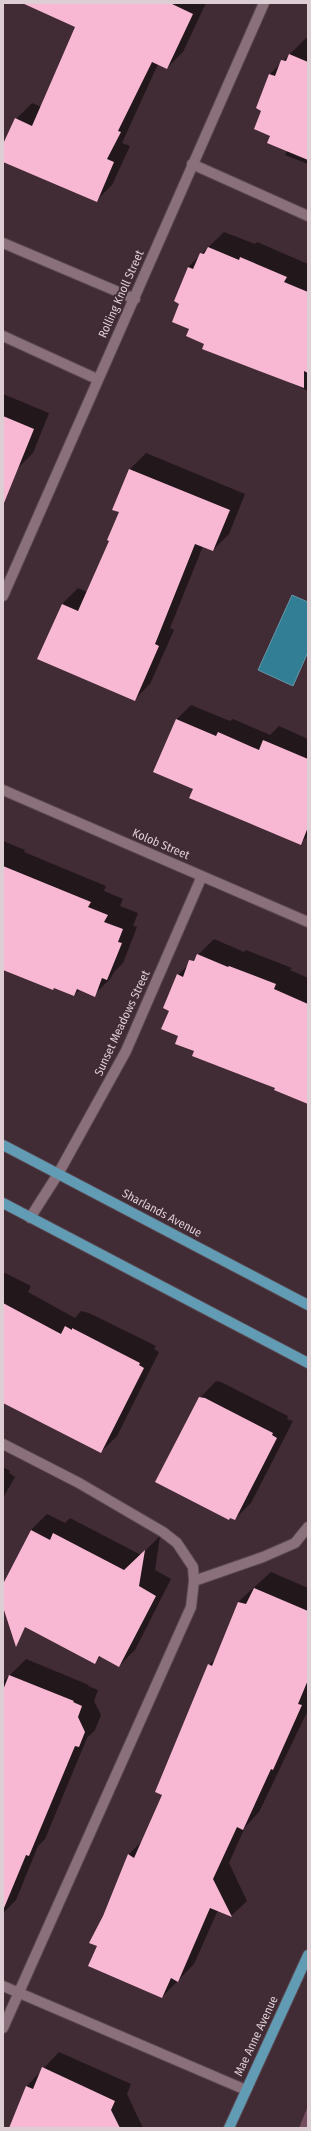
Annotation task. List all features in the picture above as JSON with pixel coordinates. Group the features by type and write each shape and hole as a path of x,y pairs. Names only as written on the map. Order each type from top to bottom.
{"main road":[{"name":"Sharlands Avenue","path":"3,1145 308,1305"},
{"path":"3,1204 308,1363"},
{"name":"Mae Anne Avenue","path":"229,2128 308,1955"}],"street":[{"name":"Rolling Knoll Street","path":"3,596 97,378 135,299 192,164 264,3"},
{"path":"192,164 308,216"},
{"path":"3,243 135,299"},
{"path":"3,336 97,378"},
{"name":"Kolob Street","path":"3,790 308,922"},
{"name":"Sunset Meadows Street","path":"30,1218 58,1174 126,1051 202,876"},
{"path":"3,1444 79,1483 163,1532 177,1543 193,1567 194,1581 191,1607 3,2028"},
{"path":"194,1581 263,1557 295,1543 308,1526"},
{"path":"3,1986 246,2090"}],"shaded area":[{"path":"308,2106 308,2128 299,2128 307,2108"}],"water":[{"path":"292,595 308,602 308,652 293,686 258,670"}],"building":[{"path":"22,3 170,3 193,14 167,69 152,62 118,131 121,132 107,159 114,162 97,202 3,162 3,144 15,118 32,126 75,27"},
{"path":"289,54 308,62 308,160 267,143 270,136 254,129 261,111 256,108 269,74 275,76 281,60 286,61"},
{"path":"208,247 239,260 240,257 287,277 284,282 308,292 308,373 304,371 304,388 202,349 204,344 186,336 189,329 172,322 179,304 174,301 188,267 193,269 200,253 204,254"},
{"path":"3,416 34,429 4,503 3,502"},
{"path":"129,469 230,510 213,551 195,544 155,644 159,646 135,701 37,659 62,604 78,611 109,541 107,540 119,512 112,510"},
{"path":"176,719 216,736 218,732 259,750 263,740 308,759 308,827 301,845 189,798 193,789 153,772"},
{"path":"3,866 91,902 88,907 108,915 104,922 123,929 118,942 122,943 107,980 102,978 95,997 77,989 74,996 54,988 53,990 3,970"},
{"path":"197,954 276,984 274,989 308,1004 308,1104 274,1090 275,1088 192,1056 194,1051 175,1044 178,1036 161,1029 169,1011 163,1008 177,974 183,977 189,960 194,961"},
{"path":"3,1303 61,1334 65,1326 72,1330 72,1328 140,1363 139,1365 144,1368 101,1453 3,1403"},
{"path":"199,1397 205,1398 273,1433 272,1435 277,1438 235,1520 230,1518 229,1520 155,1482"},
{"path":"31,1530 50,1540 53,1533 124,1570 145,1550 139,1586 156,1596 119,1667 99,1656 95,1664 25,1627 16,1647 3,1607 3,1584"},
{"path":"254,1588 308,1611 308,1680 298,1704 302,1705 273,1770 271,1769 243,1830 237,1827 213,1879 232,1917 210,1908 178,1982 171,1978 162,1998 88,1966 97,1946 89,1943 103,1916 128,1854 134,1858 162,1795 155,1792 208,1664 212,1666 238,1602 246,1604"},
{"path":"9,1675 74,1701 73,1702 82,1706 78,1717 85,1732 79,1747 75,1746 29,1856 26,1855 4,1908 3,1690"},
{"path":"42,2067 115,2101 111,2110 120,2128 9,2128 26,2086 33,2089"}]}
